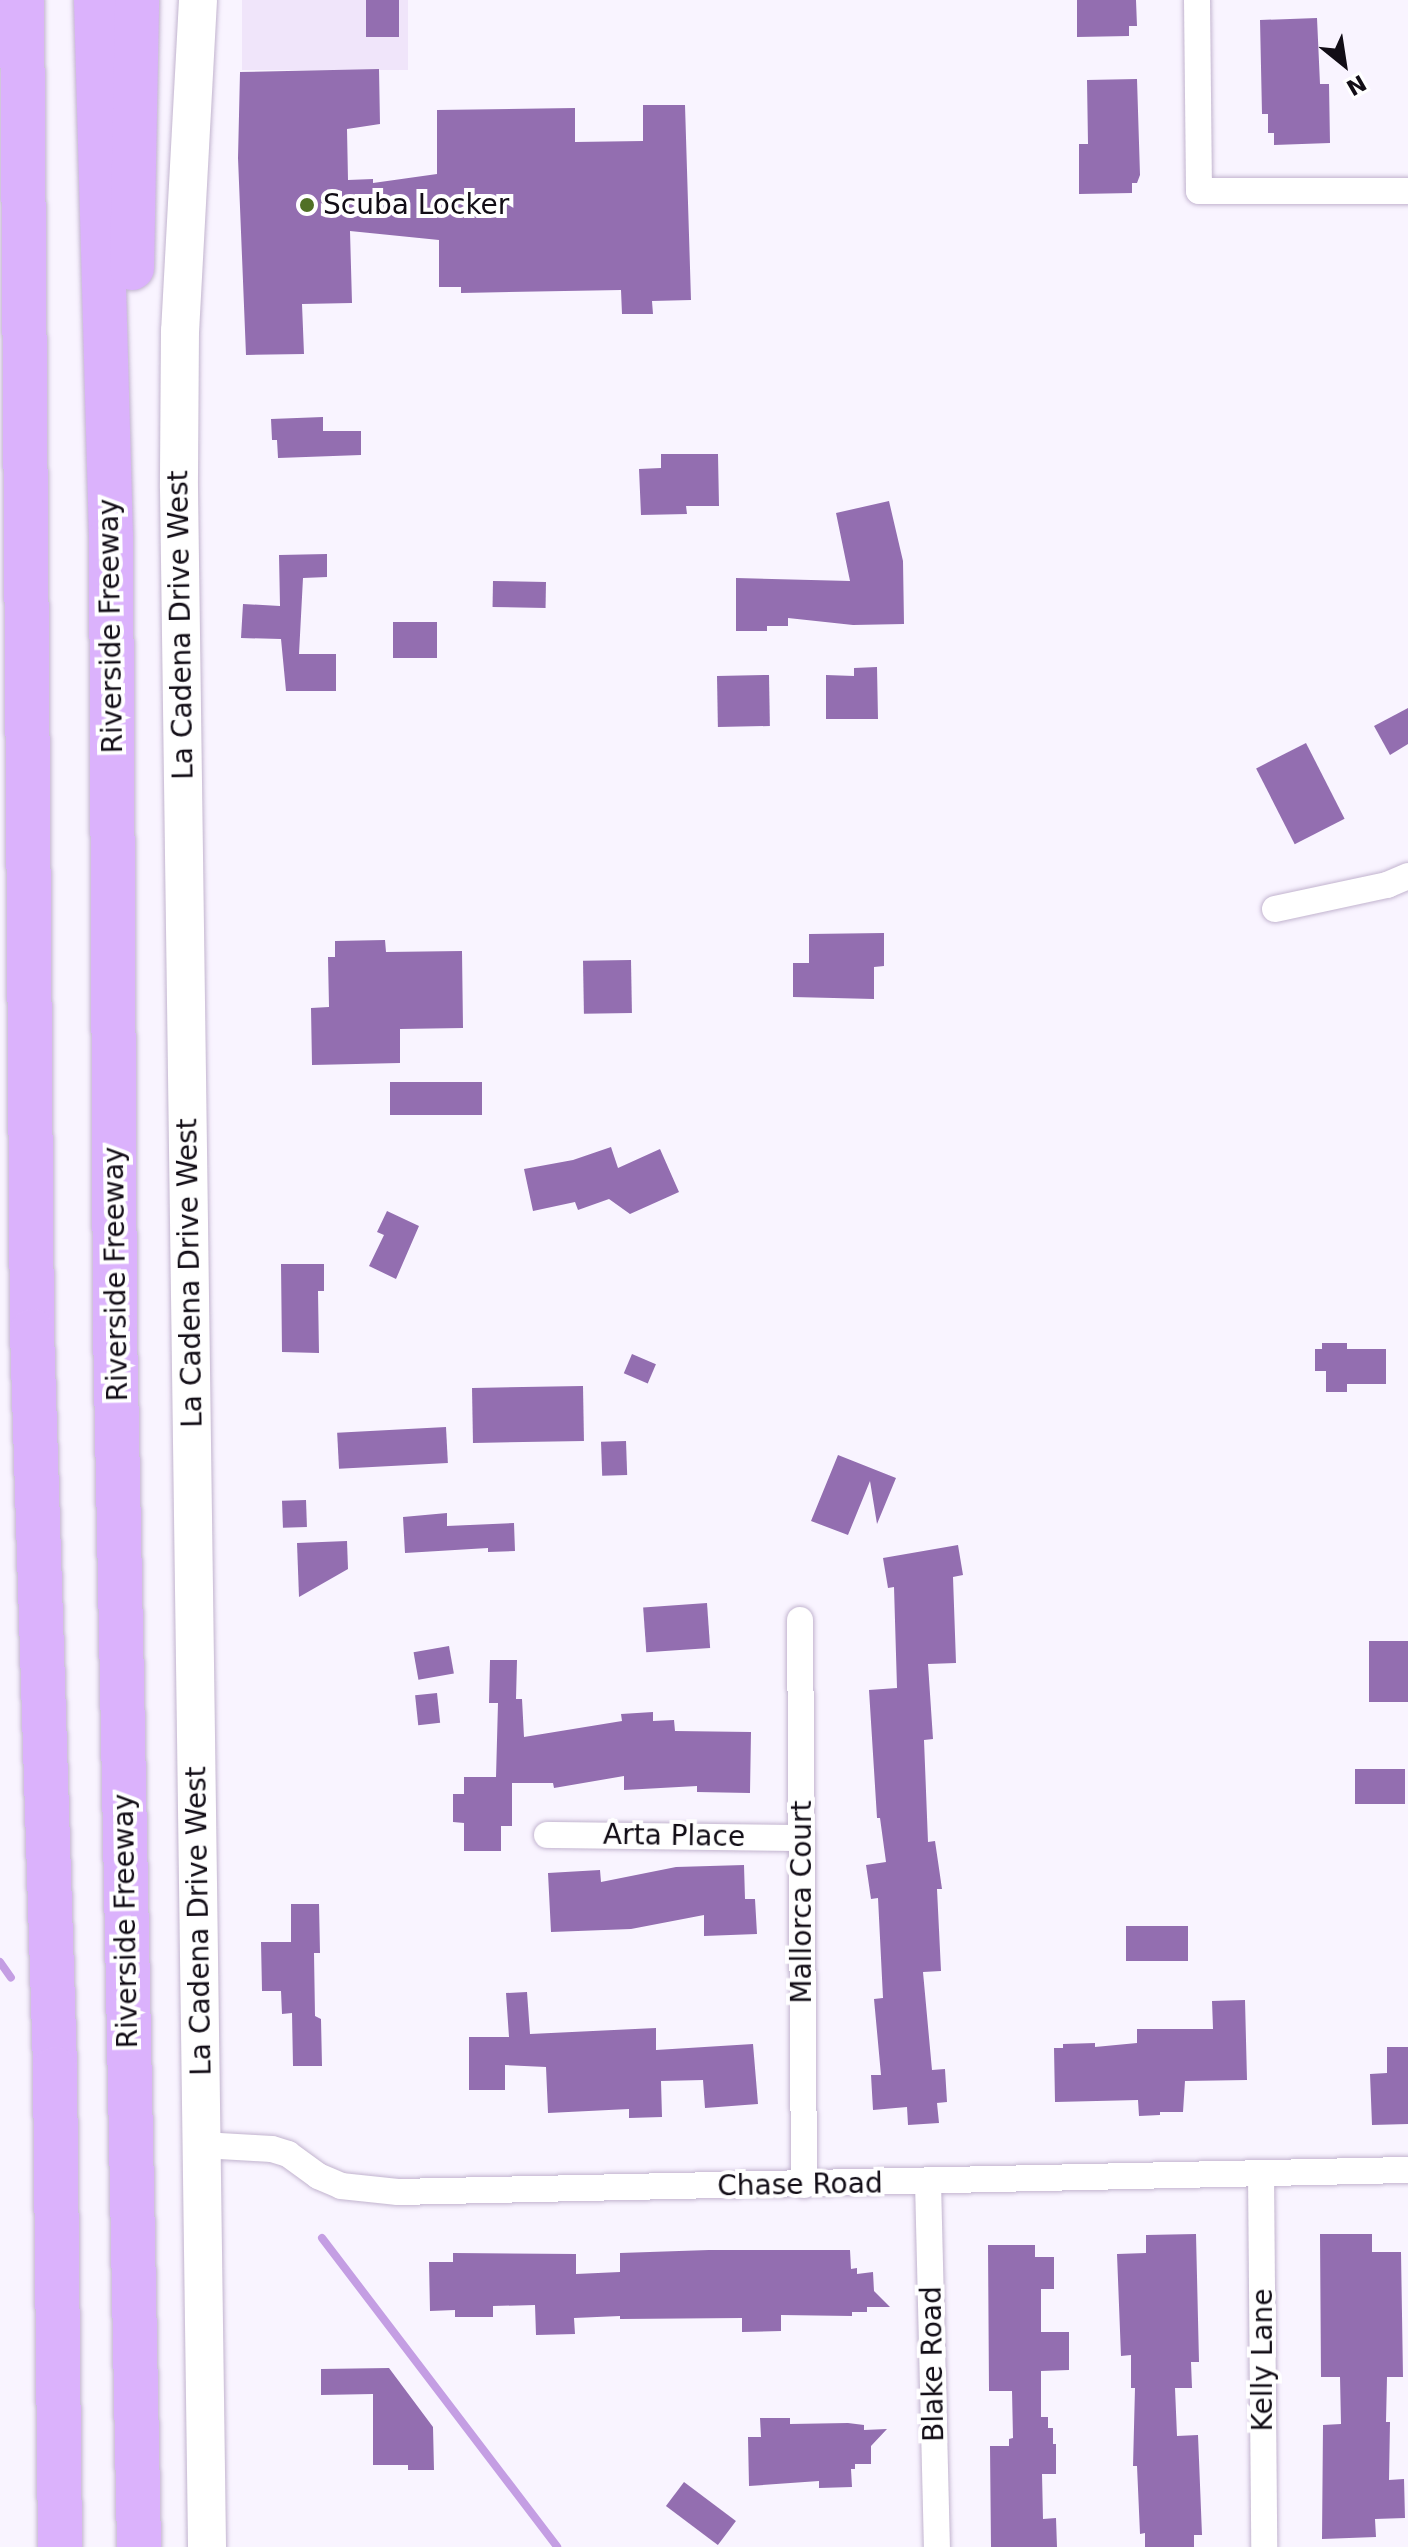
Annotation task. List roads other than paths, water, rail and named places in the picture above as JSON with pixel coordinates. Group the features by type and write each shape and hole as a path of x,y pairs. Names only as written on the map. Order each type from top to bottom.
{"highway":[{"path":"22,0 32,1331 55,2069 60,2547"},
{"name":"Riverside Freeway","path":"96,0 111,537 115,1329 139,2547"},
{"path":"111,537 135,483 132,350 137,0"}],"main road":[{"name":"La Cadena Drive West","path":"198,0 180,331 179,488 207,2547"}],"street":[{"path":"1197,0 1199,191 1408,191"},
{"path":"1275,909 1387,885 1408,876"},
{"name":"Mallorca Court","path":"800,1620 804,2185"},
{"name":"Arta Place","path":"547,1835 802,1838"},
{"name":"Chase Road","path":"202,2145 272,2149 288,2154 318,2176 341,2186 398,2192 1408,2170"},
{"name":"Kelly Lane","path":"1261,2173 1264,2547"},
{"name":"Blake Road","path":"928,2182 937,2547"}],"waterway":[{"path":"0,1962 11,1978"},
{"path":"322,2238 557,2547"}],"place":[{"name":"Scuba Locker","path":"307,205"}]}
